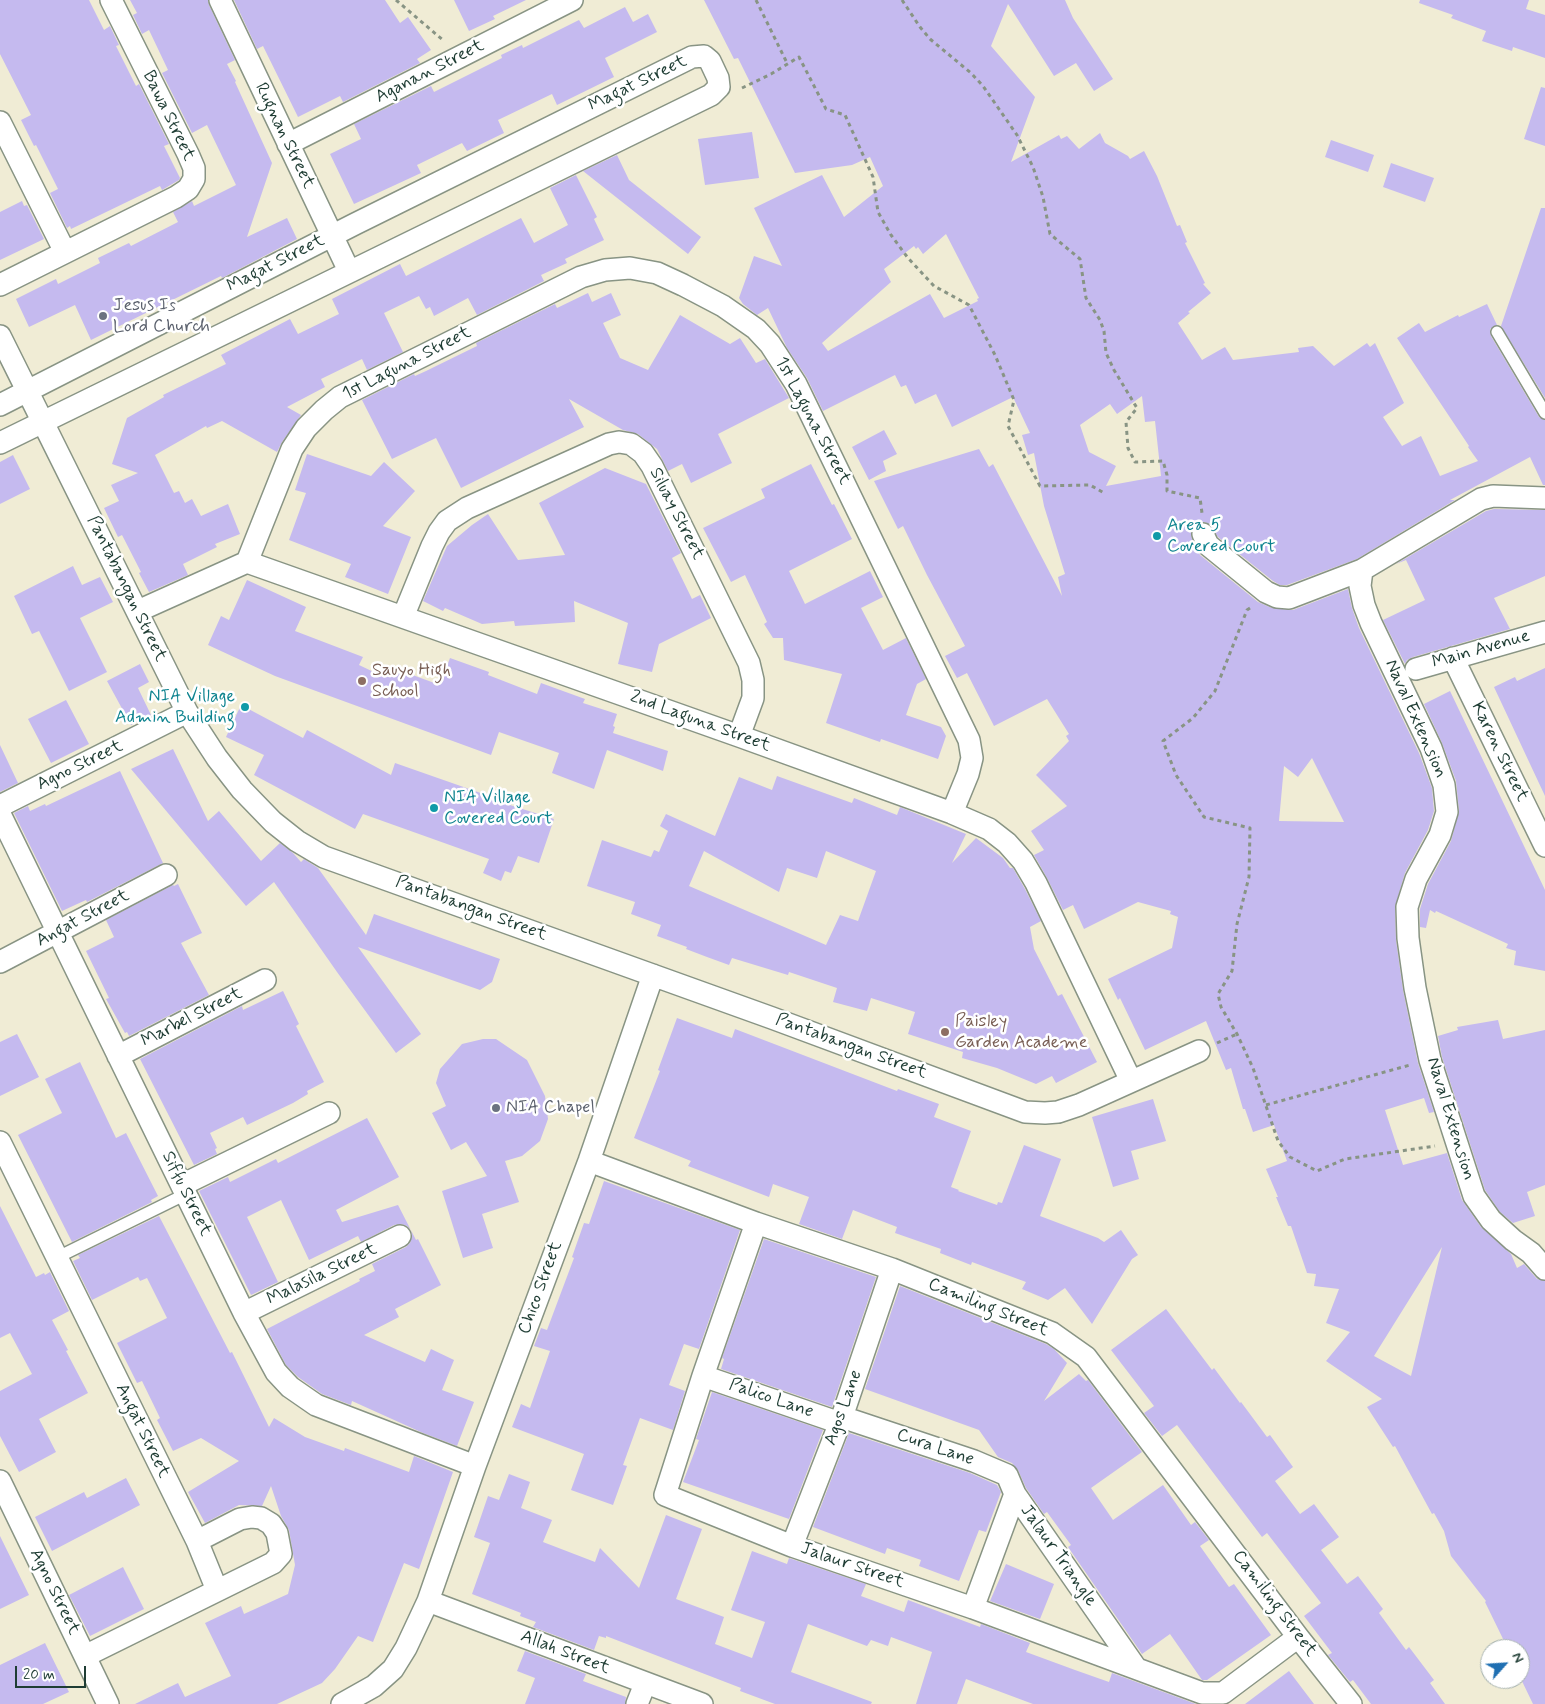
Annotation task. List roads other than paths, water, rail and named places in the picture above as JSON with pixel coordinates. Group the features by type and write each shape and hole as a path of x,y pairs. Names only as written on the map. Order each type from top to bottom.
{"street":[{"name":"Bawa Street","path":"0,285 176,197 188,189 194,180 194,168 188,154 111,0"},
{"name":"Rugnan Street","path":"220,0 349,272"},
{"name":"Aganan Street","path":"288,144 572,0"},
{"name":"Magat Street","path":"0,404 332,236 692,58 704,56 710,61 718,78 719,87 711,95 0,443"},
{"path":"0,122 65,252"},
{"name":"1st Laguna Street","path":"248,562 292,449 306,428 324,410 340,398 582,277 605,270 630,268 657,273 722,306 756,329 770,344 796,384 969,740 972,758 968,774 952,813"},
{"name":"Pantabangan Street","path":"0,336 187,712 217,758 242,790 273,822 297,841 324,857 1024,1112 1058,1112 1079,1105 1199,1051"},
{"name":"Siluay Street","path":"403,617 439,532 452,517 467,508 609,444 619,442 632,444 643,453 652,466 749,663 753,680 753,698 739,736"},
{"path":"1204,534 1208,545 1266,592 1277,597 1290,598 1362,570 1481,499 1493,496 1545,498"},
{"path":"138,611 248,562"},
{"name":"2nd Laguna Street","path":"248,562 739,736 952,813 989,829 1007,843 1022,861 1036,883 1131,1081"},
{"name":"Naval Extension","path":"1362,570 1360,586 1364,605 1430,748 1444,785 1447,812 1440,835 1416,879 1407,907 1408,938 1414,980 1430,1060 1474,1196 1491,1220 1531,1253 1545,1269"},
{"name":"Main Avenue","path":"1416,669 1545,632"},
{"name":"Karen Street","path":"1453,658 1545,846"},
{"name":"Agno Street","path":"0,806 187,712"},
{"name":"Siffu Street","path":"0,814 244,1313 276,1372 302,1397 316,1405 475,1466"},
{"name":"Angat Street","path":"0,962 166,875"},
{"name":"Chico Street","path":"342,1704 374,1686 393,1668 406,1648 428,1601 475,1466 588,1161 652,975"},
{"name":"Marbel Street","path":"118,1056 265,980"},
{"path":"184,1190 329,1114"},
{"name":"Angat Street","path":"0,1142 197,1541 216,1590"},
{"name":"Camiling Street","path":"588,1161 756,1223 892,1269 1052,1333 1086,1357 1351,1704"},
{"name":"Jalaur Street","path":"756,1223 703,1376 665,1495 792,1546 973,1608 1202,1693 1222,1693 1298,1636"},
{"name":"Malasila Street","path":"244,1313 400,1236"},
{"name":"Agos Lane","path":"792,1546 841,1420 892,1269"},
{"name":"Palico Lane","path":"703,1376 841,1420"},
{"name":"Cura Lane","path":"841,1420 974,1461 1006,1475 1015,1494"},
{"name":"Agno Street","path":"0,1481 108,1704"},
{"name":"Jalaur Triangle","path":"973,1608 1015,1494"},
{"name":"Jalaur Triangle","path":"1015,1494 1136,1668"},
{"path":"85,1656 273,1563 281,1554 277,1533 271,1524 261,1518 252,1516 240,1519 197,1541"},
{"name":"Allah Street","path":"428,1601 702,1704"},
{"path":"636,1704 645,1684"}],"lane":[{"path":"1496,332 1545,413"},
{"path":"56,1258 184,1190"}],"place":[{"name":"Jesus Is Lord Church","path":"103,316"},
{"name":"Area 5 Covered Court","path":"1157,536"},
{"name":"Sauyo High School","path":"362,681"},
{"name":"NIA Village Admin Building","path":"245,707"},
{"name":"NIA Village Covered Court","path":"434,808"},
{"name":"Paisley Garden Academe","path":"945,1032"},
{"name":"NIA Chapel","path":"496,1108"}]}
